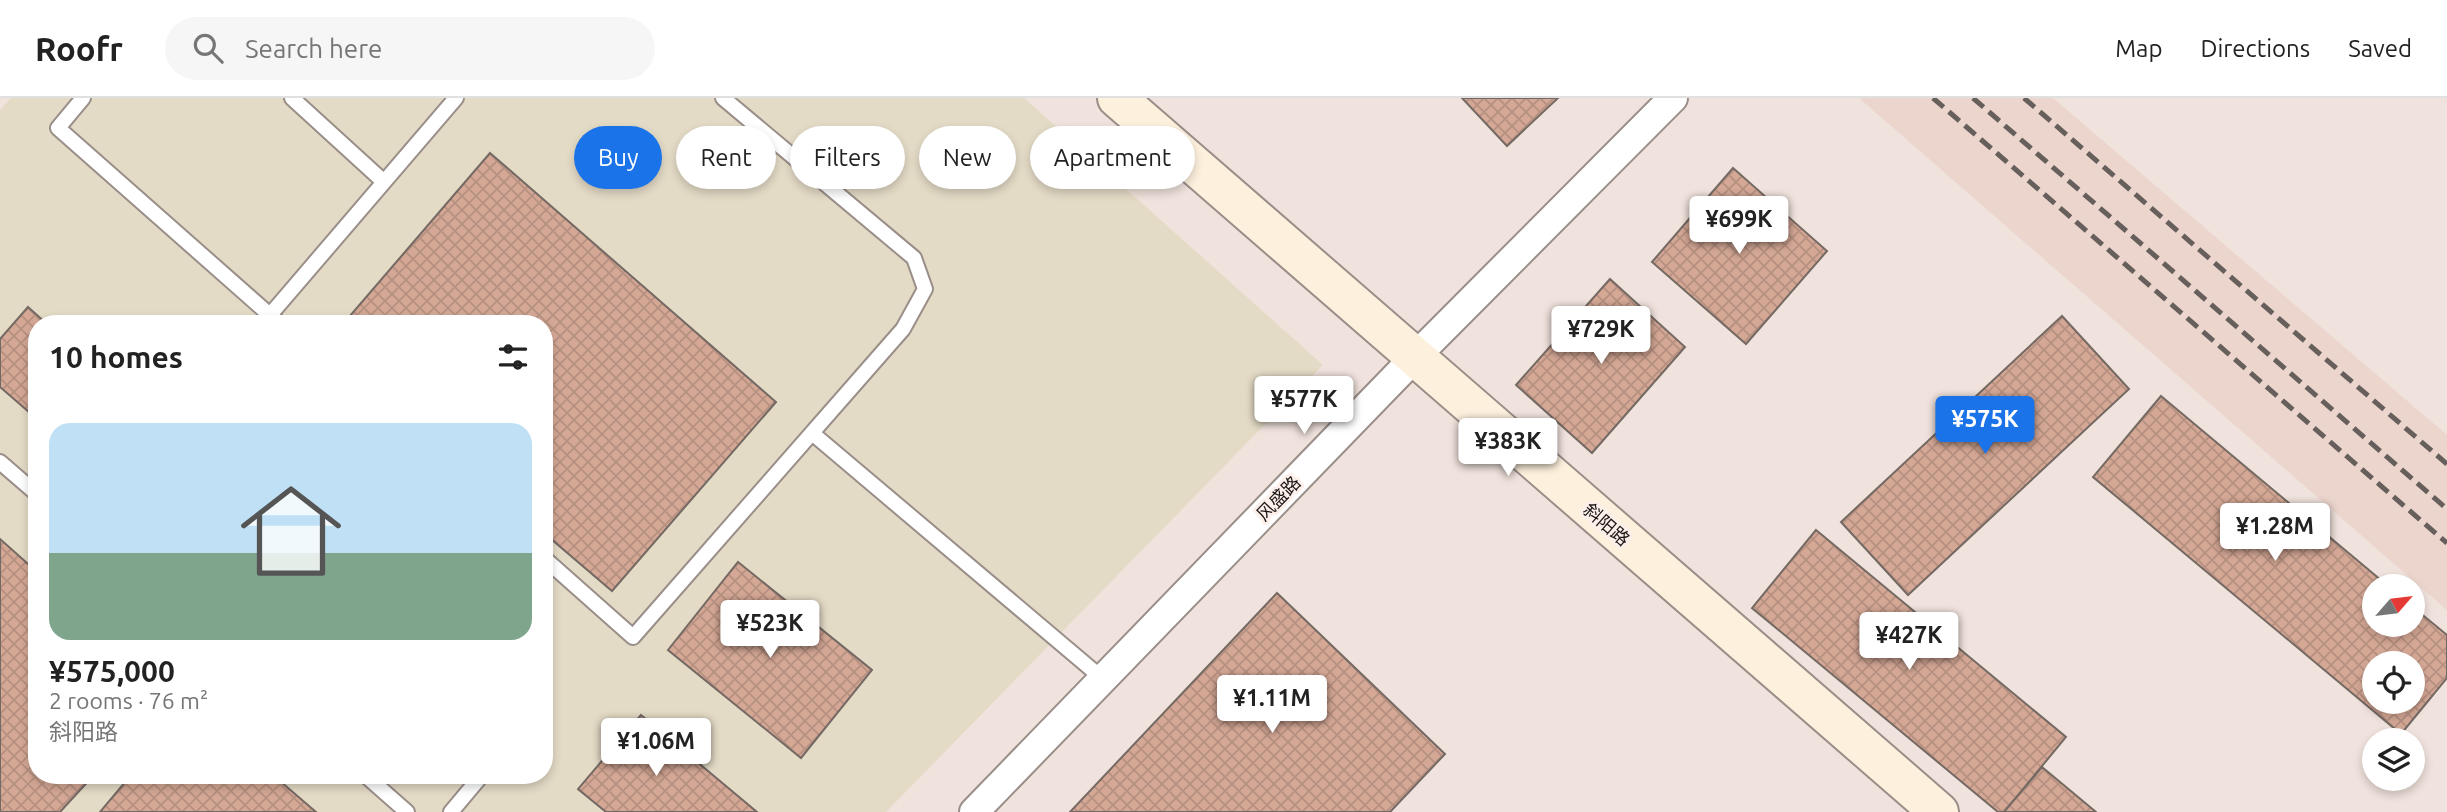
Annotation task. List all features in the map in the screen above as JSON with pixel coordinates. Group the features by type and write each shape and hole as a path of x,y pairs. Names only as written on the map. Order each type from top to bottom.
{"street":[{"name":"斜阳路","path":"1117,98 1939,812"},
{"name":"风盛路","path":"974,812 1415,357 1673,98"}],"lane":[{"path":"83,98 58,128 270,315"},
{"path":"292,98 384,182"},
{"path":"278,315 384,182 456,98"},
{"path":"553,566 633,637 903,329 925,289 914,258 723,98"},
{"path":"811,433 1103,678"},
{"path":"0,462 28,486"},
{"path":"375,784 407,812"},
{"path":"451,812 474,784"}],"shaded area":[{"path":"11,98 1024,98 1055,126 1030,126 1030,189 1126,189 1323,365 886,812 0,812 0,110"},
{"path":"1859,98 2053,98 2447,435 2447,610 2426,592 2426,574 2406,574"}],"building":[{"path":"1462,98 1558,98 1507,146"},
{"path":"490,153 776,402 612,591 553,541 553,315 351,315"},
{"path":"1733,168 1827,251 1746,344 1652,262"},
{"path":"1610,279 1685,347 1592,453 1516,385"},
{"path":"28,307 37,315 28,315 28,411 0,387 0,339"},
{"path":"2062,316 2129,389 1908,595 1841,522"},
{"path":"2161,396 2374,574 2362,574 2362,637 2426,637 2426,618 2447,635 2447,678 2425,705 2425,651 2362,651 2362,701 2093,477"},
{"path":"1816,530 2066,737 2004,812 1998,812 1752,608"},
{"path":"0,539 28,564 28,784 86,784 60,812 0,812"},
{"path":"738,562 872,670 801,758 668,650"},
{"path":"1277,593 1445,754 1390,812 1070,812"},
{"path":"2377,714 2417,714 2406,728 2394,728"},
{"path":"641,715 757,812 606,812 578,789"},
{"path":"2042,767 2096,812 2004,812"},
{"path":"123,784 283,784 316,812 100,812"}],"railway":[{"path":"1933,98 2447,543"},
{"path":"1973,98 2447,509"},
{"path":"2024,98 2447,464"}]}
